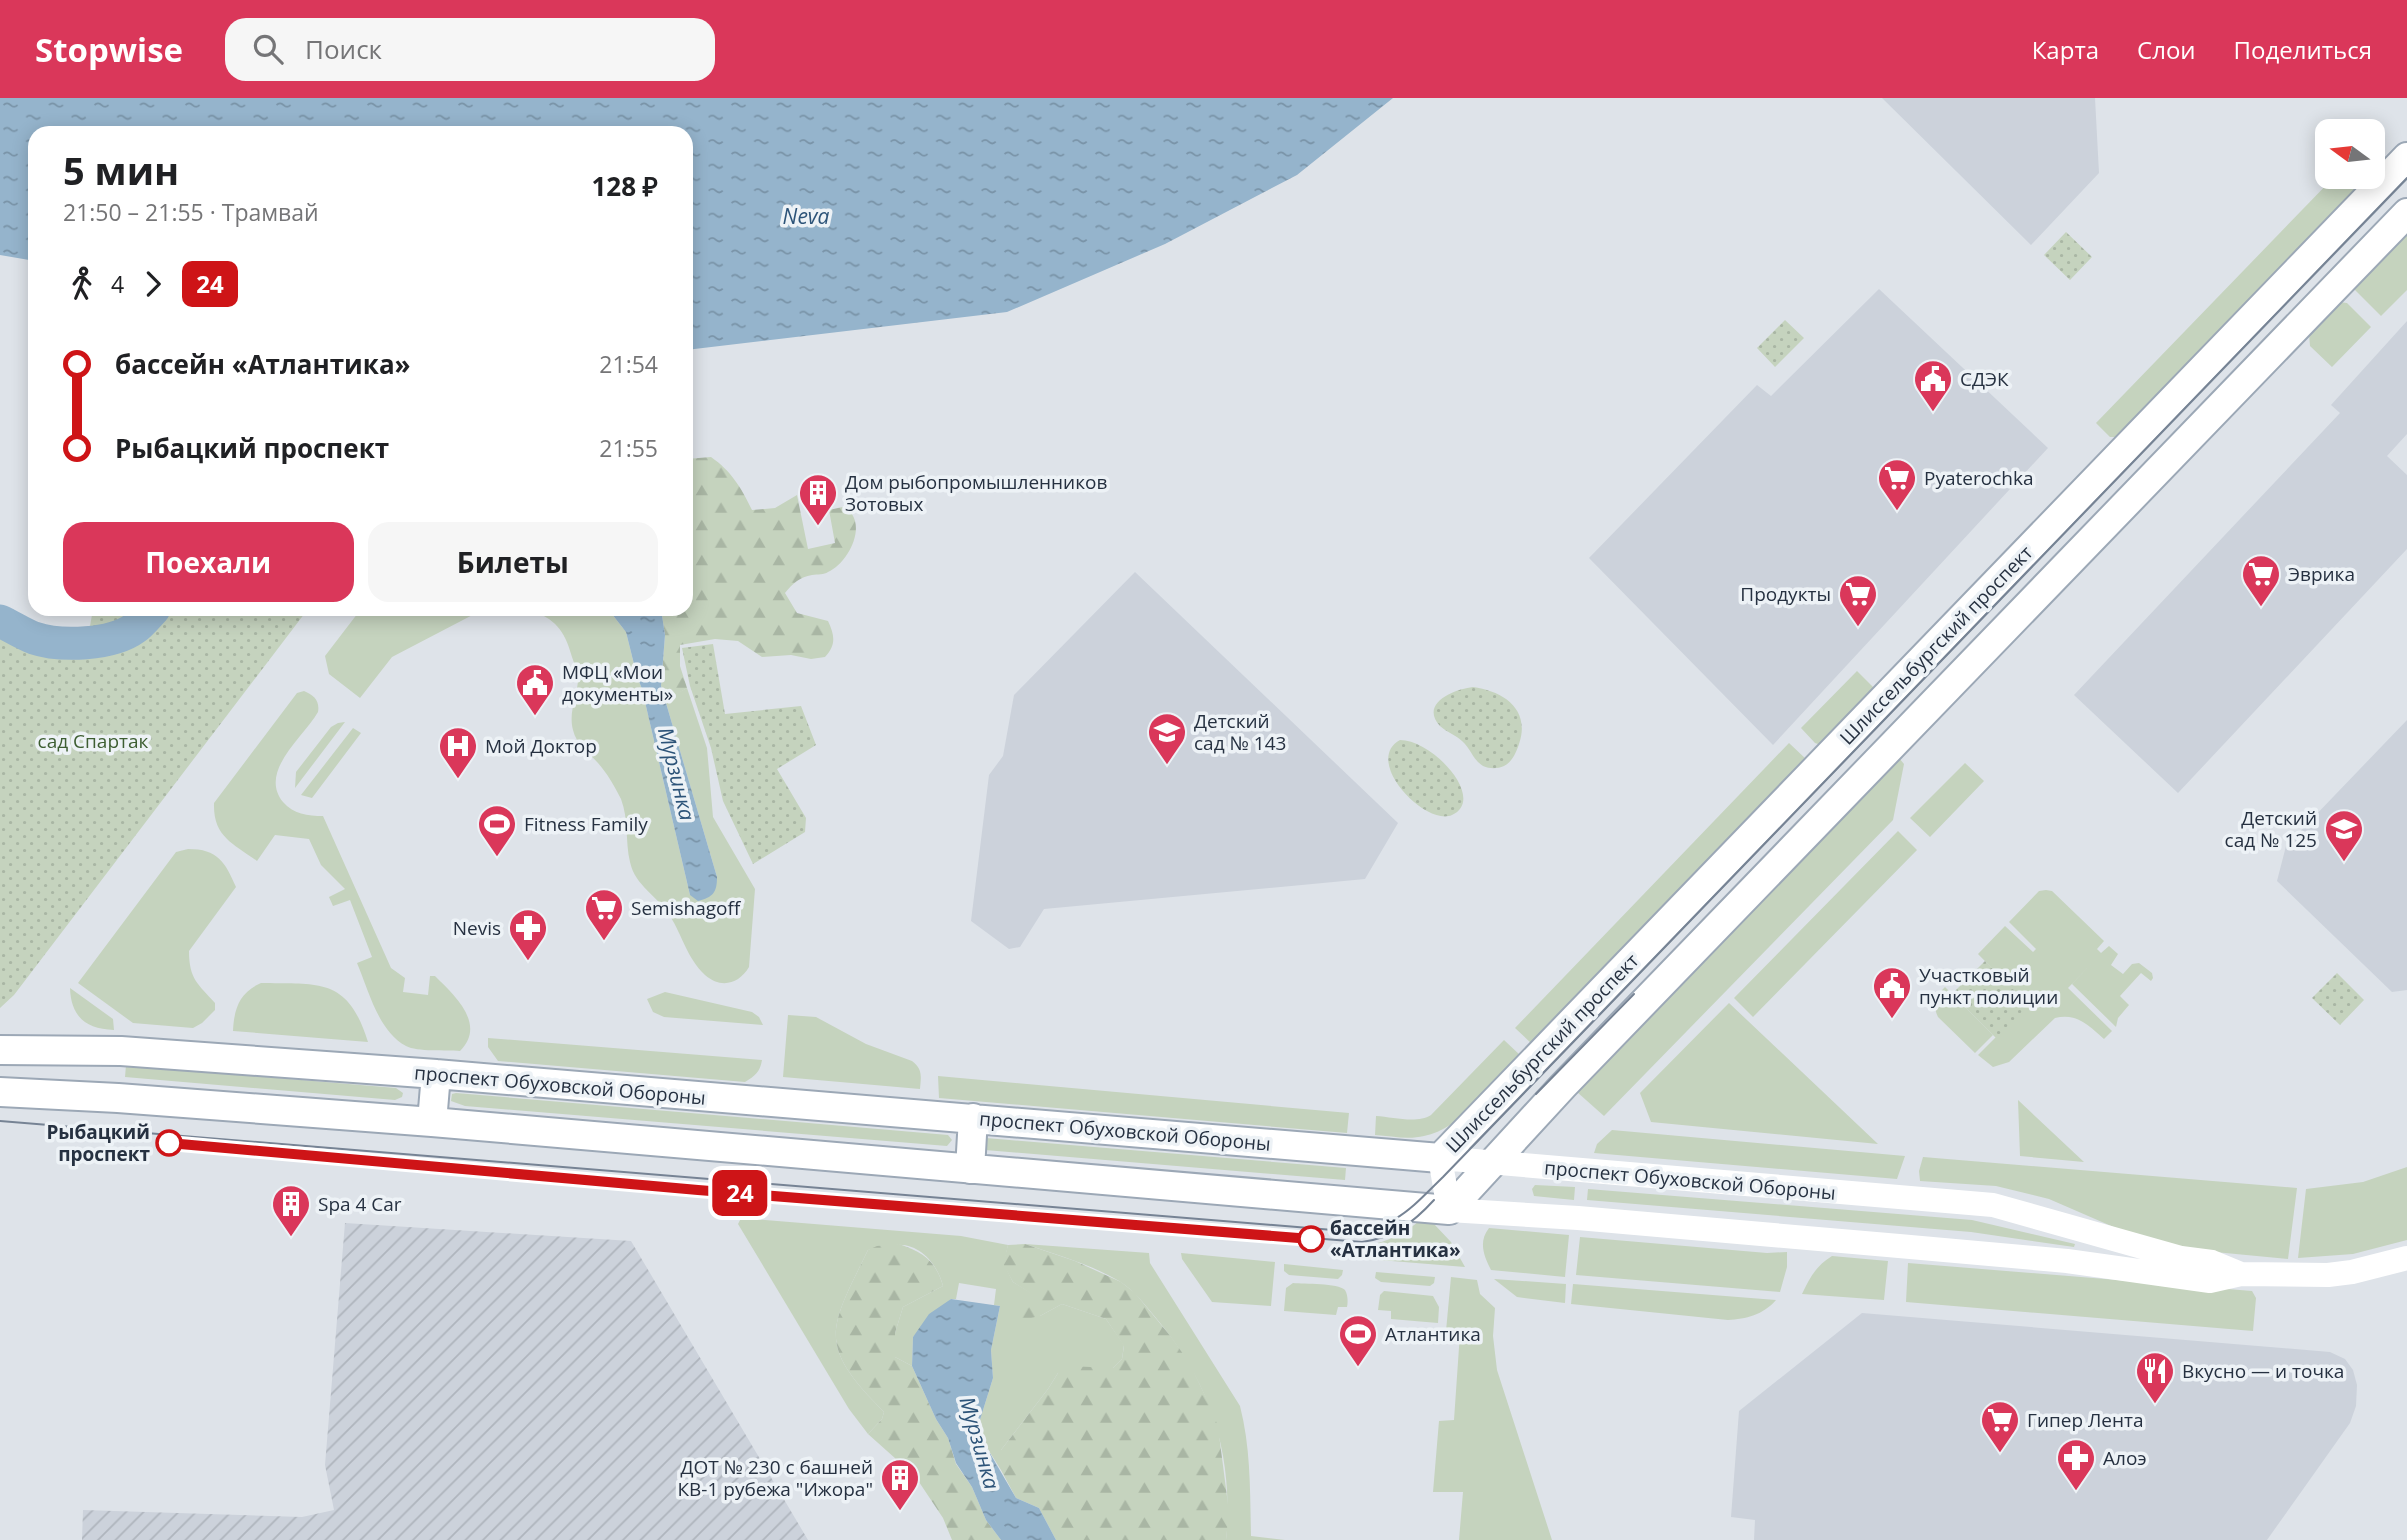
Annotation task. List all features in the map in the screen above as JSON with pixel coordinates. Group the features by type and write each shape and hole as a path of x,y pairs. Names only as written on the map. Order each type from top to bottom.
{"main road":[{"name":"Шлиссельбургский проспект","path":"1440,1158 2407,157"},
{"name":"Шлиссельбургский проспект","path":"1449,1210 2407,213"},
{"name":"проспект Обуховской Обороны","path":"0,1050 121,1051 436,1074 1440,1158"},
{"path":"432,1122 436,1074"},
{"name":"проспект Обуховской Обороны","path":"0,1092 157,1100 432,1122 1449,1210"},
{"path":"970,1169 973,1118"}],"street":[{"name":"проспект Обуховской Обороны","path":"1440,1158 1993,1205 2181,1258 2212,1262 2241,1274"},
{"name":"Шлиссельбургский проспект","path":"1440,1158 1449,1210"},
{"name":"проспект Обуховской Обороны","path":"1449,1210 1899,1245 2067,1261 2179,1279 2210,1281 2241,1274 2328,1275 2352,1272 2407,1258"}],"shaded area":[{"path":"1882,98 2095,98 2099,173 2031,245"},
{"path":"1879,289 2048,448 1773,745 1589,558 1757,385 1771,396"},
{"path":"2407,321 2407,434 2387,456 2407,475 2407,549 2178,793 2074,695 2340,413 2331,405"},
{"name":"Детский сад № 143","path":"1135,572 1398,823 1365,879 1044,909 1020,947 1009,949 971,921 989,775 1003,756 1014,695"},
{"name":"Детский сад № 125","path":"2407,720 2407,990 2392,992 2277,881 2286,846"},
{"path":"345,1223 631,1241 808,1540 82,1540 83,1510 302,1517 334,1510 325,1465"},
{"path":"1862,1313 2330,1352 2345,1359 2353,1370 2357,1385 2356,1406 2350,1423 2267,1540 1754,1540 1755,1520 1731,1517 1739,1411"}],"green space":[{"path":"2322,189 2356,189 2117,437 2110,437 2096,423"},
{"path":"2066,232 2092,257 2070,280 2044,255"},
{"path":"2407,232 2407,290 2381,316 2353,288"},
{"path":"2339,302 2347,303 2371,327 2332,367 2310,346 2309,334"},
{"path":"1785,320 1804,338 1775,367 1757,348"},
{"path":"711,457 724,468 735,480 752,510 775,508 797,495 808,549 835,543 829,510 847,506 853,515 856,528 853,543 840,564 825,574 800,579 785,593 797,613 828,621 833,640 825,657 762,657 738,641 715,639 680,645 680,666 687,688 672,697 661,686 665,635 662,616 693,616 693,458"},
{"name":"сад Спартак","path":"92,616 303,616 14,995 0,1008 0,629 41,647 86,649"},
{"path":"356,616 471,616 392,657 360,698 329,674 325,656"},
{"path":"544,616 613,616 626,632 690,895 717,877 661,686 672,696 687,688 707,748 713,817 755,889 749,967 735,981 717,982 705,975 694,962 665,909 637,878 630,862 621,799 605,771 580,744 573,730 572,716 578,678 569,647 562,632"},
{"path":"713,644 725,714 801,706 816,745 777,769 806,818 805,832 753,864 723,801 711,748 690,686 682,648"},
{"path":"1857,671 1875,689 1821,745 1815,743 1801,728"},
{"path":"1473,687 1504,698 1518,712 1522,732 1519,744 1513,757 1504,766 1491,768 1480,764 1465,744 1442,728 1435,718 1436,704 1442,699 1449,694"},
{"path":"304,691 316,699 318,712 279,766 277,790 283,802 296,812 323,816 391,968 405,978 403,992 428,995 430,976 435,976 465,1010 470,1031 460,1051 411,1048 388,1031 381,1021 357,963 372,957 350,900 333,906 329,897 345,889 321,865 309,839 275,835 257,861 226,838 217,824 214,803 297,693"},
{"path":"345,722 295,788 296,772 331,727"},
{"path":"353,728 361,733 312,798 301,795"},
{"path":"1400,740 1427,749 1460,784 1463,797 1461,807 1452,815 1441,816 1428,811 1402,790 1388,762 1390,750"},
{"path":"1789,743 1807,760 1532,1044 1515,1028"},
{"path":"1899,758 1904,764 1893,820 1604,1116 1577,1092"},
{"path":"1965,763 1984,781 1930,837 1910,818"},
{"path":"1898,831 1917,850 1753,1017 1734,998"},
{"path":"188,849 213,854 224,864 236,887 189,951 193,975 215,1003 215,1010 193,1028 133,1023 78,983 176,852"},
{"path":"2039,891 2052,891 2104,941 2097,949 2101,953 2109,946 2118,954 2111,965 2123,974 2132,964 2139,963 2152,973 2153,978 2151,981 2141,973 2120,996 2129,1005 2118,1018 2116,1027 2072,984 2093,962 2068,988 2112,1031 2104,1039 2076,1019 2055,1018 2009,1062 1993,1067 1978,1055 2028,1005 1978,954 2005,926 2033,952 2036,949 2009,922"},
{"path":"1985,961 2029,1005 1996,1038 1952,994"},
{"path":"2337,973 2364,1000 2340,1025 2312,998"},
{"path":"261,983 316,985 341,995 360,1021 368,1042 233,1031 235,1015 243,996"},
{"path":"1945,987 1993,1035 1975,1053 1938,1017 1936,1001"},
{"path":"70,988 113,1019 114,1030 95,1027 82,1020 73,1007"},
{"path":"665,992 752,1012 759,1017 763,1025 664,1017 653,1012 647,999"},
{"path":"1729,1003 1878,1144 1651,1122 1640,1093"},
{"path":"788,1015 816,1017 866,1044 912,1061 920,1070 920,1089 783,1077"},
{"path":"488,1038 762,1060 760,1068 745,1082 498,1061 488,1047"},
{"path":"1504,1040 1521,1056 1464,1115 1438,1132 1424,1136 1406,1138 1375,1135 1376,1116 1412,1120 1431,1115"},
{"path":"126,1065 396,1088 403,1093 402,1097 395,1100 125,1077"},
{"path":"938,1076 1349,1113 1347,1133 939,1098"},
{"path":"452,1094 948,1135 952,1140 947,1146 465,1106 451,1101"},
{"path":"2018,1100 2084,1162 2020,1156"},
{"path":"1612,1130 1905,1156 1897,1179 1594,1153 1597,1144"},
{"path":"986,1138 1346,1168 1345,1180 985,1150"},
{"path":"1923,1157 2297,1188 2288,1259 2194,1250 2132,1235 2049,1199 1996,1186 1920,1181 1919,1171"},
{"path":"2407,1167 2407,1240 2353,1254 2298,1258 2306,1189 2363,1182"},
{"path":"1535,1185 1575,1187 1574,1200 1534,1196 1532,1189"},
{"path":"1588,1189 1972,1220 2075,1244 2074,1247 1971,1232 1587,1200"},
{"path":"741,1218 961,1236 1008,1245 1004,1264 1013,1282 1031,1293 1040,1316 1062,1304 1106,1319 1124,1345 1122,1359 1113,1368 1058,1373 1001,1450 1001,1470 984,1443 979,1423 993,1378 991,1350 1000,1306 994,1305 996,1289 959,1283 956,1299 951,1299 913,1337 912,1366 895,1357 895,1333 903,1307 943,1286 941,1278 927,1257 913,1248 896,1245 868,1250 844,1300 836,1336 839,1352 847,1369 884,1412 882,1419 868,1434 849,1409 738,1224"},
{"path":"1418,1222 1434,1224 1451,1242 1465,1267 1355,1258 1351,1253 1351,1245 1370,1245 1387,1240"},
{"path":"1489,1228 1569,1235 1565,1277 1491,1270 1483,1244"},
{"path":"1580,1237 1767,1253 1787,1252 1787,1267 1780,1292 1576,1275"},
{"path":"899,1244 915,1250 927,1259 937,1270 943,1286 903,1307 895,1333 895,1357 912,1366 936,1419 948,1438 956,1464 972,1487 986,1520 1001,1540 952,1540 943,1518 915,1476 868,1434 882,1419 884,1412 847,1369 839,1352 836,1336 838,1318 868,1250 877,1246"},
{"path":"1025,1244 1149,1253 1150,1263 1240,1406 1248,1454 1251,1536 1285,1540 1226,1540 1226,1478 1215,1422 1191,1368 1143,1303 1124,1285 1108,1275"},
{"path":"1025,1244 1075,1261 1121,1282 1135,1293 1190,1364 1218,1427 1229,1512 1226,1540 1056,1540 1039,1508 1016,1498 1001,1470 1001,1450 1058,1373 1068,1366 1113,1368 1122,1359 1124,1346 1106,1319 1062,1304 1040,1316 1022,1320 1017,1308 1030,1293 1013,1282 1003,1264 1008,1245"},
{"path":"1181,1253 1275,1262 1271,1306 1212,1302 1182,1259"},
{"path":"1832,1256 1888,1261 1884,1300 1802,1294 1814,1272"},
{"path":"1908,1263 2252,1291 2256,1298 2253,1331 1906,1302"},
{"path":"1284,1264 1343,1270 1338,1279 1289,1275 1284,1271"},
{"path":"1376,1272 1435,1277 1430,1286 1381,1282 1375,1278"},
{"path":"1451,1277 1477,1280 1480,1294 1495,1308 1493,1336 1497,1370 1552,1540 1459,1540 1463,1492 1433,1492 1439,1421 1454,1420 1460,1333 1446,1331"},
{"path":"1494,1279 1566,1284 1565,1303 1517,1297"},
{"path":"1293,1283 1341,1288 1347,1294 1347,1307 1338,1307 1336,1315 1284,1311 1286,1288"},
{"path":"1573,1284 1776,1300 1754,1315 1728,1320 1571,1304"},
{"path":"1384,1291 1433,1296 1439,1307 1438,1323 1391,1319 1391,1311 1378,1310 1380,1295"}],"water":[{"name":"Neva","path":"0,98 1393,98 1297,175 1165,244 1007,312 693,349 693,126 28,126 28,260 0,255"},
{"path":"613,616 662,616 665,635 661,686 717,877 715,891 711,896 698,901 690,895 626,632"},
{"path":"951,1299 1000,1306 991,1350 993,1378 979,1423 984,1443 1016,1498 1039,1508 1056,1540 1001,1540 986,1520 972,1487 956,1463 948,1438 936,1419 912,1366 913,1337 929,1314"}],"waterway":[{"name":"Мурзинка","path":"0,621 45,641 86,643 125,634 147,616"}],"tram line":[{"path":"0,1121 1345,1231 1377,1227 1411,1208 1443,1177 2407,178"},
{"path":"1536,1094 1634,994"},
{"name":"24","path":"169,1143 698,1190 1311,1239"},
{"path":"659,1186 1362,1242 1383,1237 1402,1228 1434,1200"}],"place":[{"name":"СДЭК","path":"1933,413"},
{"name":"Pyaterochka","path":"1897,512"},
{"name":"Дом рыбопромышленников Зотовых","path":"818,527"},
{"name":"Эврика","path":"2261,608"},
{"name":"Продукты","path":"1858,628"},
{"name":"МФЦ «Мои документы»","path":"535,717"},
{"name":"Детский сад № 143","path":"1167,766"},
{"name":"Мой Доктор","path":"458,780"},
{"name":"Fitness Family","path":"497,858"},
{"name":"Детский сад № 125","path":"2344,863"},
{"name":"Semishagoff","path":"604,942"},
{"name":"Nevis","path":"528,962"},
{"name":"Участковый пункт полиции","path":"1892,1020"},
{"name":"Рыбацкий проспект","path":"169,1143"},
{"name":"Spa 4 Car","path":"291,1238"},
{"name":"бассейн «Атлантика»","path":"1311,1239"},
{"name":"Атлантика","path":"1358,1368"},
{"name":"Вкусно — и точка","path":"2155,1405"},
{"name":"Гипер Лента","path":"2000,1454"},
{"name":"Алоэ","path":"2076,1492"},
{"name":"ДОТ № 230 с башней КВ-1 рубежа \"Ижора\"","path":"900,1512"}]}
